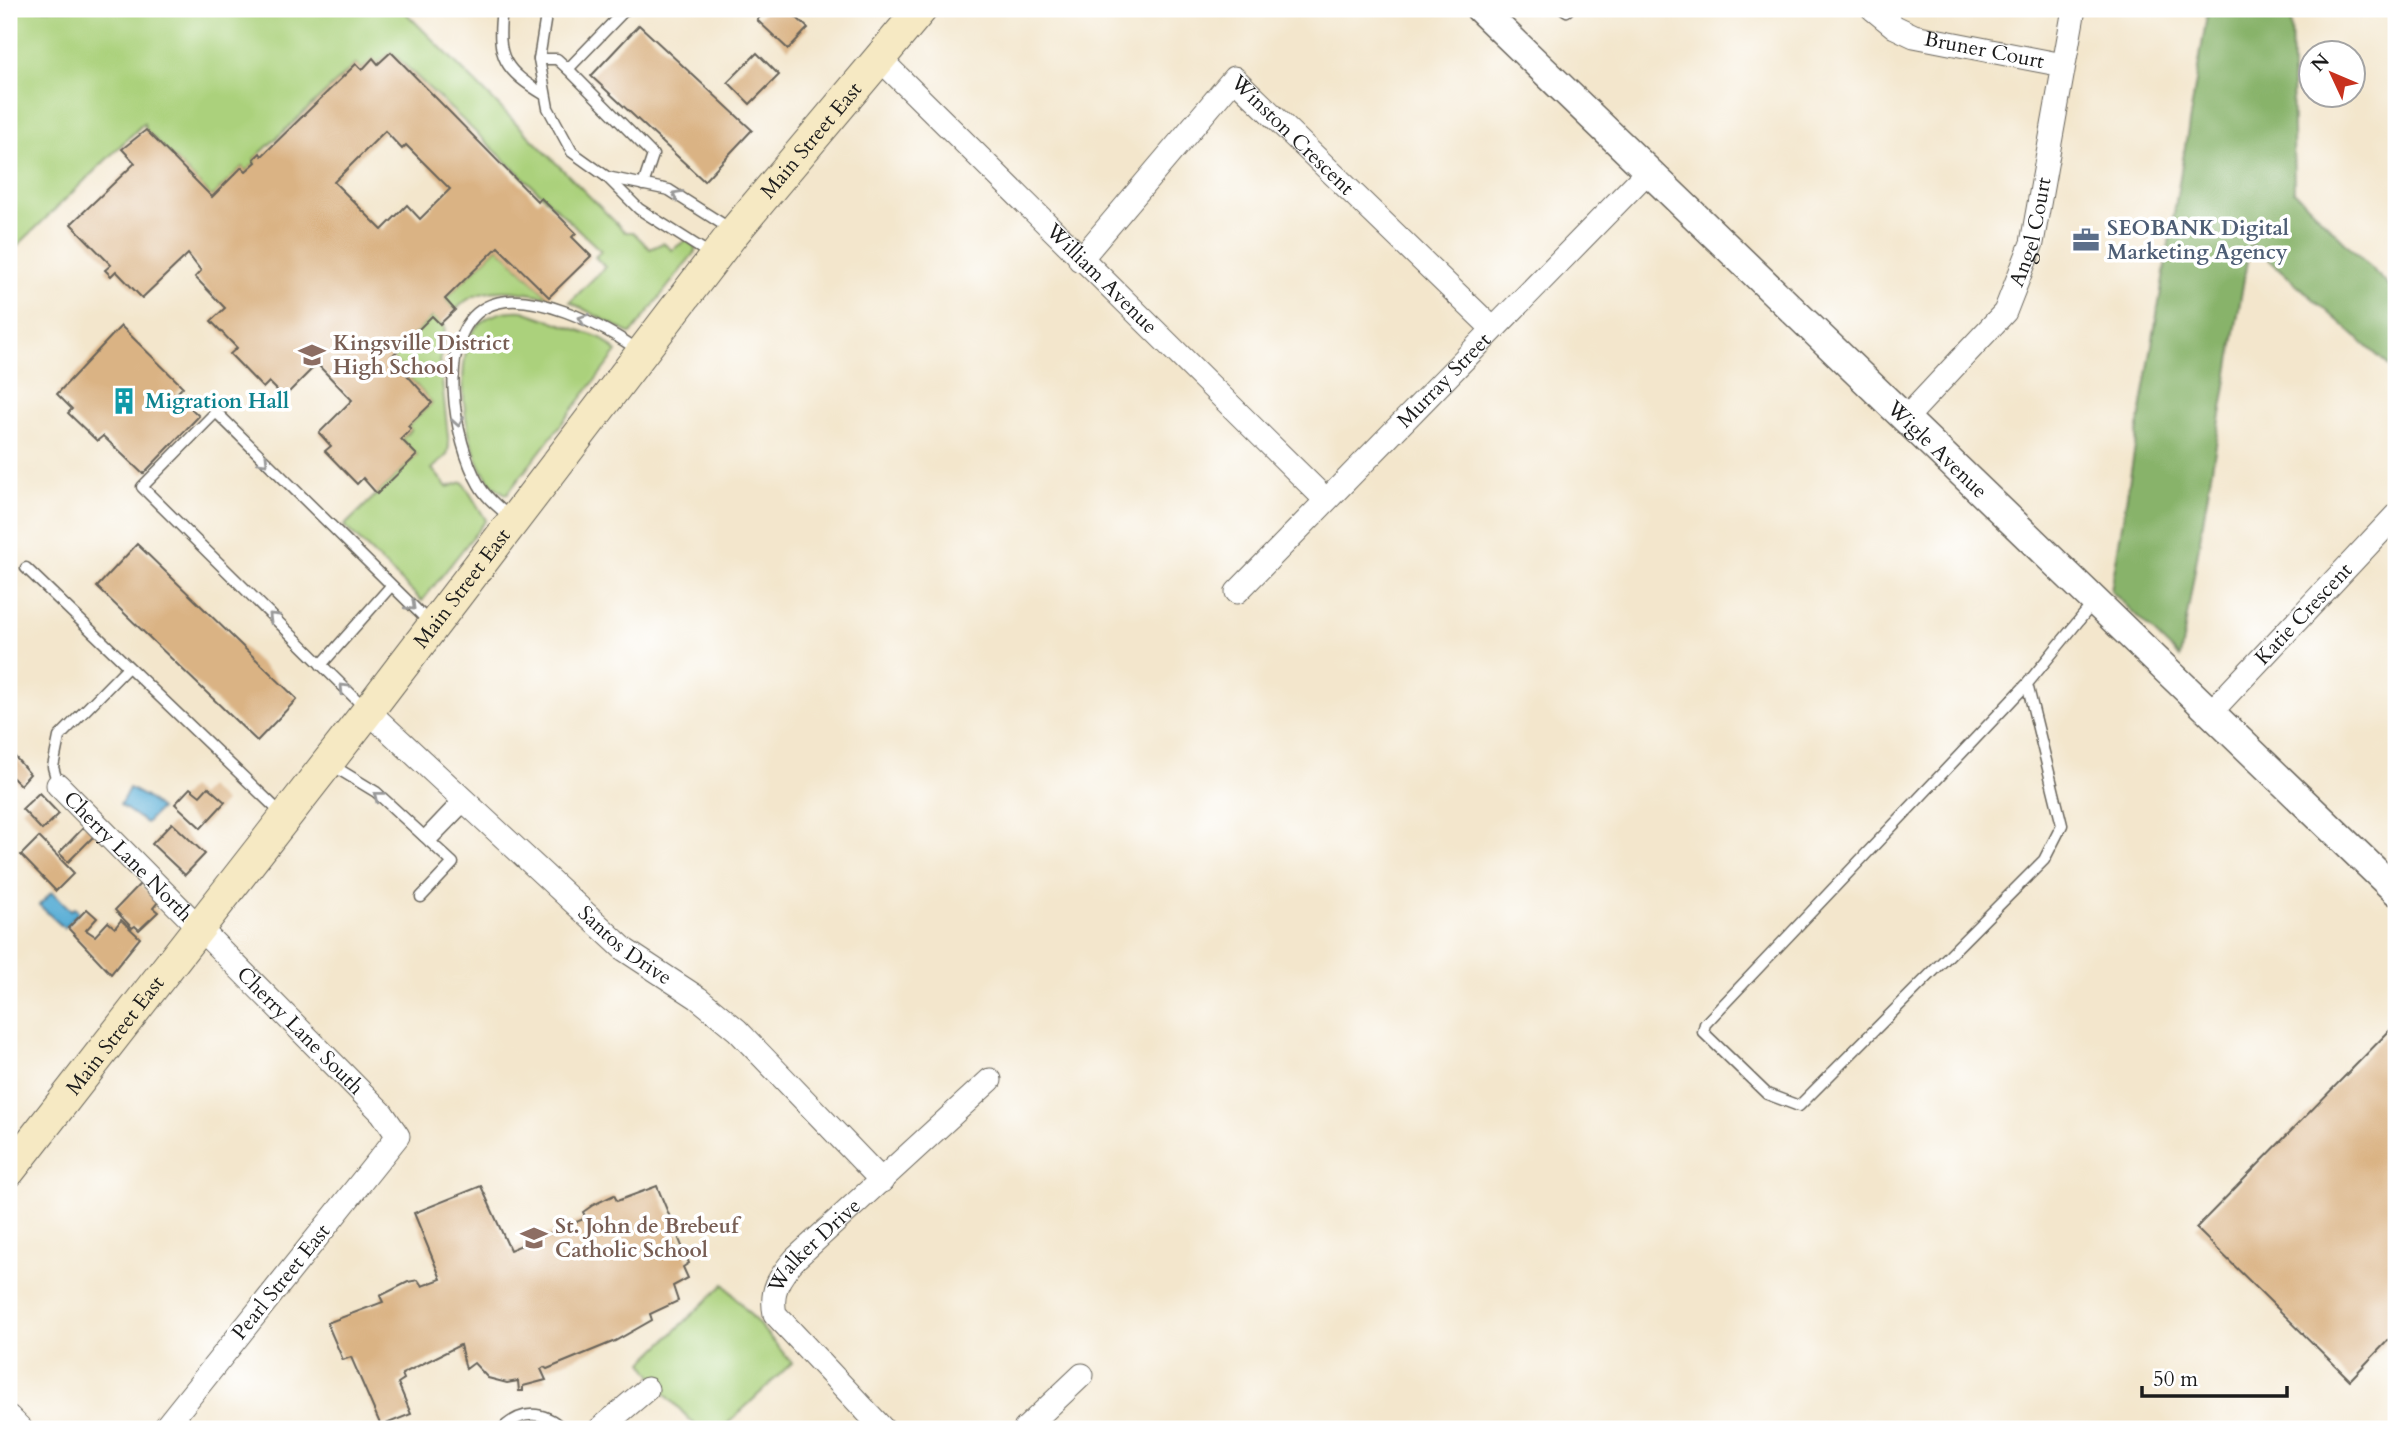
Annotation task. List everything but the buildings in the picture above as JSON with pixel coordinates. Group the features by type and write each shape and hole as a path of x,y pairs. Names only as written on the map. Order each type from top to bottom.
{"main road":[{"name":"Main Street East","path":"9,1171 200,929 734,232 878,57 921,9"}],"street":[{"name":"Wigle Avenue","path":"1480,9 1907,417 2396,891"},
{"name":"Bruner Court","path":"1873,9 1895,27 1913,36 2063,65"},
{"name":"Angel Court","path":"1907,417 2005,312 2032,243 2074,9"},
{"name":"William Avenue","path":"878,57 1080,260 1325,499"},
{"name":"Winston Crescent","path":"1080,260 1234,78 1493,329"},
{"name":"Murray Street","path":"1237,592 1325,499 1650,170"},
{"name":"Katie Crescent","path":"2211,712 2396,515"},
{"name":"Santos Drive","path":"368,711 625,950 698,998 737,1030 882,1181"},
{"name":"Cherry Lane North","path":"58,785 200,929"},
{"name":"Cherry Lane South","path":"200,929 382,1114 398,1136"},
{"name":"Walker Drive","path":"883,1429 775,1314 772,1300 781,1275 795,1259 990,1080"},
{"name":"Pearl Street East","path":"164,1429 398,1136"},
{"path":"1025,1429 1082,1375"},
{"path":"600,1429 647,1389"},
{"path":"9,1417 21,1429"}],"lane":[{"path":"502,9 499,33 503,60 514,76 545,95"},
{"path":"547,9 539,59 545,95 548,108 572,152 607,177 639,209 715,257"},
{"path":"568,69 626,9"},
{"path":"1564,9 1569,9"},
{"path":"539,59 557,59 653,155 643,185"},
{"path":"607,177 669,190 734,232"},
{"path":"513,520 480,487 462,440 454,379 458,342 466,323 488,306 503,301 525,301 610,330 642,353"},
{"path":"368,711 142,487 216,412 433,625"},
{"path":"26,568 286,817"},
{"path":"321,664 391,586"},
{"path":"2027,684 2062,825 2044,860 1799,1107 1767,1094 1703,1032 1705,1024 2027,684 2096,600"},
{"path":"58,785 53,767 59,737 128,667"},
{"path":"327,763 376,792 453,863 421,897"},
{"path":"427,839 465,800"},
{"path":"502,1429 519,1416 532,1414 544,1415 563,1429"}],"green space":[{"path":"9,9 402,9 625,232 633,232 650,249 663,243 672,250 686,240 697,249 631,334 570,302 605,267 595,257 601,251 391,52 378,64 373,59 362,70 356,64 254,159 256,162 246,171 242,167 212,197 146,130 144,123 9,254"},
{"path":"2208,9 2291,9 2294,191 2396,293 2396,372 2250,243 2180,658 2111,591"},
{"path":"498,247 549,297 507,291 486,292 467,300 455,310 445,299"},
{"path":"523,311 601,338 617,352 507,494 492,484 481,467 472,444 463,392 464,367 467,346 474,330 484,320 496,314"},
{"path":"432,316 445,327 440,362 449,446 447,455 432,469 447,487 463,482 486,520 422,601 344,526 417,455 401,439 411,430 408,426 432,403 391,357"},
{"path":"724,1284 792,1363 722,1429 699,1429 664,1393 643,1362"}],"water":[{"path":"129,788 160,809 146,823 120,805"},
{"path":"52,892 71,910 74,908 79,912 64,928 39,905"}],"place":[{"name":"SEOBANK Digital Marketing Agency","path":"2086,240"},
{"name":"Kingsville District High School","path":"312,355"},
{"name":"Migration Hall","path":"124,401"},
{"name":"St. John de Brebeuf Catholic School","path":"534,1238"}]}
